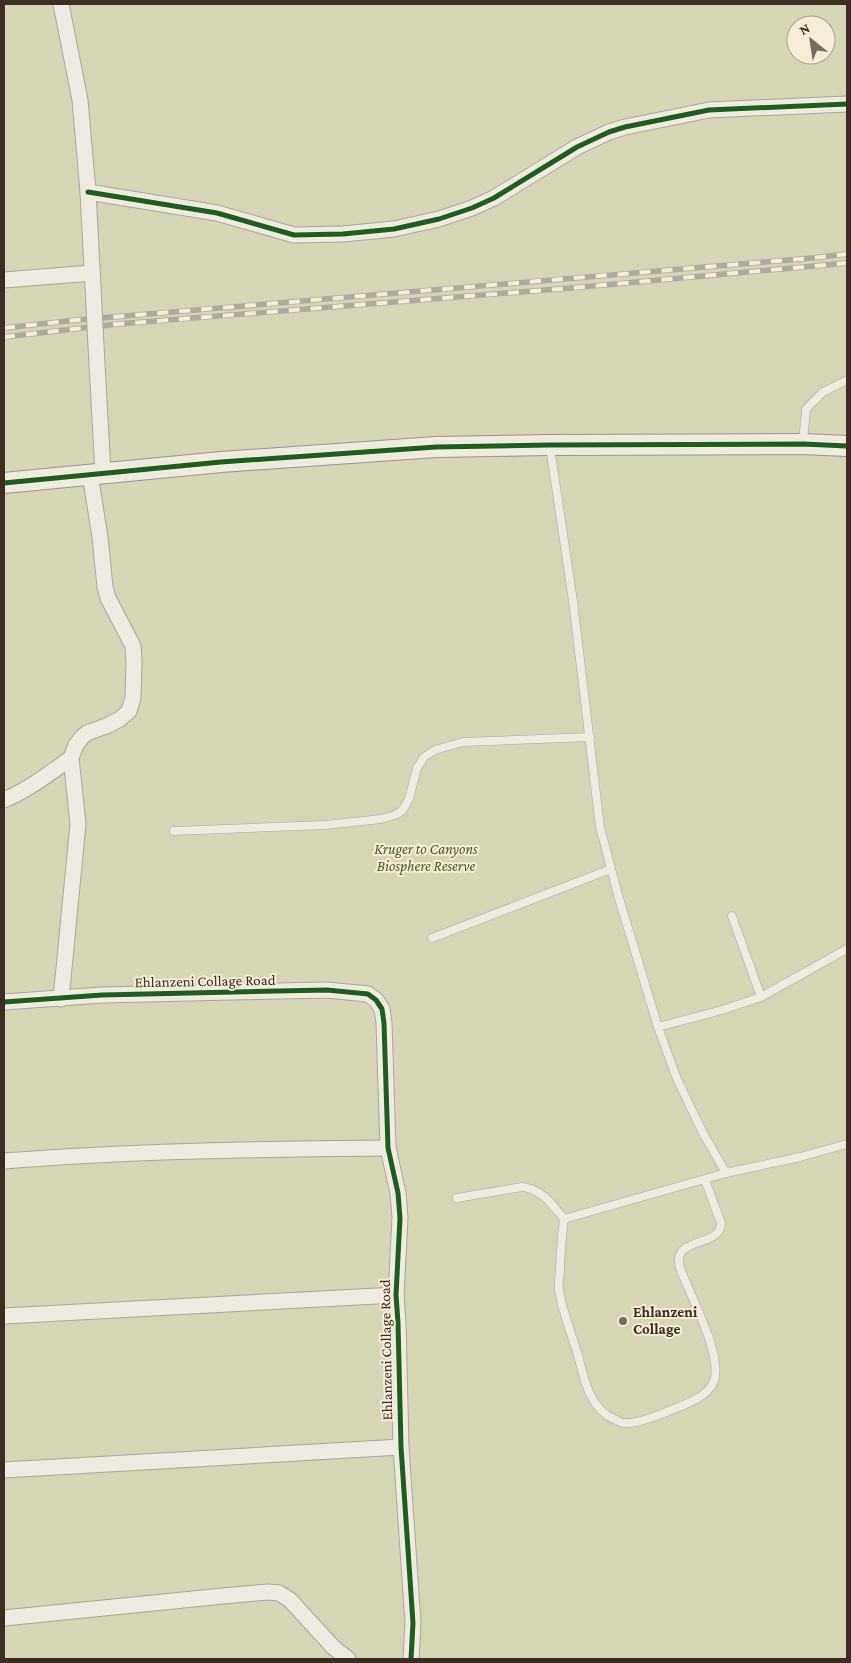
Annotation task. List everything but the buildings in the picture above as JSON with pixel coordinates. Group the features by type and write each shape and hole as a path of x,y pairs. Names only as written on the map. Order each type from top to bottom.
{"street":[{"path":"60,999 78,824 71,758 76,745 87,732 106,726 129,711 133,698 134,661 133,646 108,598 105,587 97,474 96,346 88,192 80,100 61,4"},
{"path":"88,192 217,212 294,235 343,234 394,229 439,219 472,208 494,198 577,147 625,126 709,110 847,104"},
{"path":"4,280 92,280"},
{"path":"4,483 221,462 436,447 803,444 847,446"},
{"path":"4,800 26,788 71,758"},
{"name":"Ehlanzeni Collage Road","path":"4,1002 102,996 327,990 368,994 376,1000 382,1009 388,1148 398,1193 400,1218 396,1295 401,1447 413,1624 412,1659"},
{"path":"4,1162 165,1151 388,1148"},
{"path":"4,1316 396,1295"},
{"path":"4,1470 401,1447"},
{"path":"4,1618 279,1593 290,1600 333,1647 348,1659"}],"lane":[{"path":"803,444 806,409 823,392 847,380"},
{"path":"550,445 573,601 600,827 658,1027 677,1079 726,1173"},
{"path":"174,831 325,825 381,819 402,811 409,800 416,768 424,757 435,750 463,742 590,737"},
{"path":"432,938 611,869"},
{"path":"732,916 761,997"},
{"path":"658,1027 722,1010 761,997 847,949"},
{"path":"564,1219 726,1173 800,1157 847,1144"},
{"path":"457,1198 522,1187 532,1188 544,1195 564,1219 559,1290 588,1391 597,1408 609,1417 624,1423 650,1418 692,1400 707,1391 714,1380 715,1364 712,1347 679,1260 680,1253 685,1248 714,1236 721,1228 722,1223 705,1180"}],"green space":[{"name":"Kruger to Canyons Biosphere Reserve","path":"4,4 847,4 847,1659 4,1659"}],"railway":[{"path":"4,328 77,320 847,254"},
{"path":"4,337 118,324 571,288 847,263"}],"cycle path":[{"path":"88,192 217,213 294,235 343,234 394,229 439,219 472,208 494,198 577,147 609,132 625,127 709,110 847,104"},
{"path":"4,483 221,462 436,447 803,444 847,446"},
{"path":"4,1002 102,995 327,990 368,994 376,1000 382,1009 388,1148 398,1193 400,1218 396,1295 401,1447 413,1623 411,1659"}],"place":[{"name":"Ehlanzeni Collage","path":"623,1321"}]}
